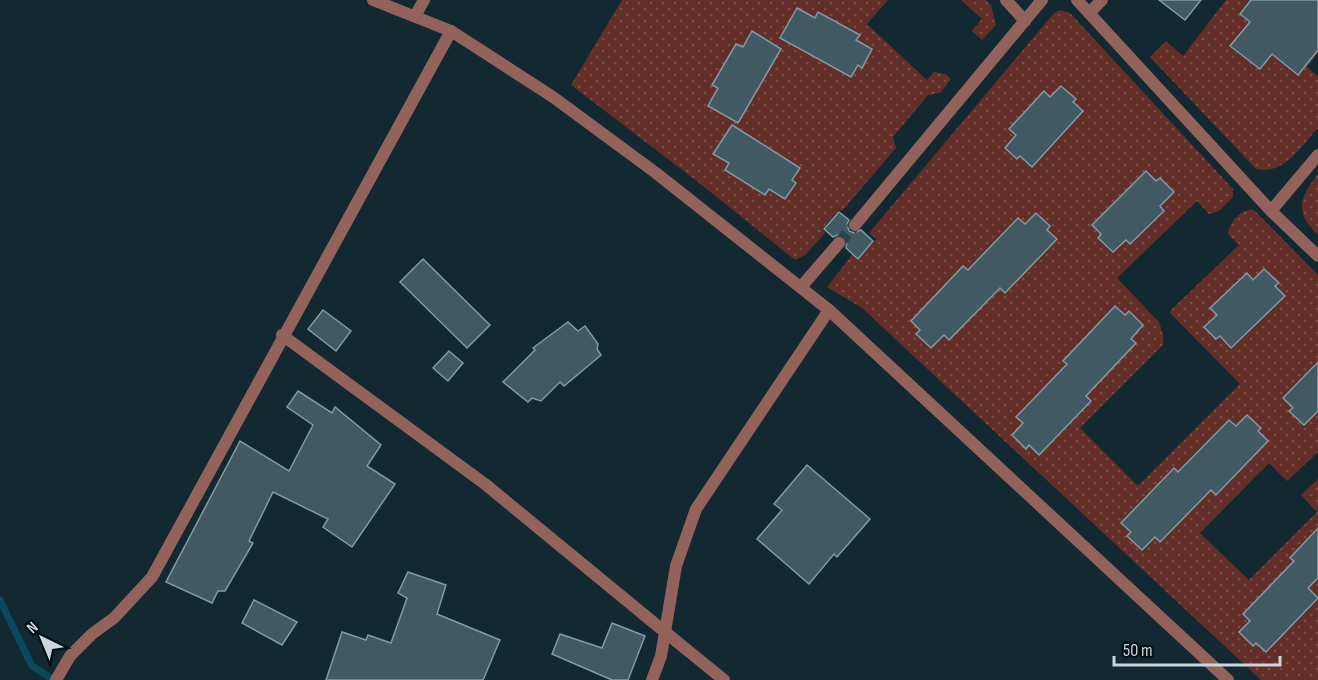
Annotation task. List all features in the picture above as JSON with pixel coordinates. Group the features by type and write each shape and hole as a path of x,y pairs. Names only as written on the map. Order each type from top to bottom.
{"street":[{"path":"373,0 451,31 553,97 656,173 801,286 1228,680"},
{"path":"415,16 424,0"},
{"path":"1006,0 1025,21"},
{"path":"855,225 1042,0"},
{"path":"1077,0 1271,211 1318,256"},
{"path":"1089,13 1102,0"},
{"path":"56,680 70,656 92,634 114,618 152,578 282,335 451,31"},
{"path":"1271,211 1318,155"},
{"path":"801,286 839,243"},
{"path":"652,680 661,656 676,566 696,509 829,310"},
{"path":"282,335 485,484 724,680"}],"shaded area":[{"path":"622,0 888,0 867,24 927,80 934,72 946,74 951,79 940,93 928,95 893,137 896,148 842,211 839,210 822,229 825,233 805,255 795,260 571,85"},
{"path":"961,0 986,0 991,5 996,25 982,40 972,31 982,19"},
{"path":"1226,0 1318,0 1318,53 1307,67 1318,76 1318,128 1291,158 1275,168 1256,169 1150,57 1166,41 1183,56"},
{"path":"1060,10 1070,13 1233,189 1233,197 1219,211 1209,214 1197,201 1117,278 1159,322 1163,334 1163,345 1080,428 1138,486 1240,384 1169,312 1239,245 1228,234 1233,220 1240,214 1253,209 1318,275 1318,452 1287,481 1269,463 1200,533 1249,580 1317,512 1301,495 1318,479 1318,680 1261,680 862,308 827,287 852,255 858,259 876,239 869,233 1054,13"},
{"path":"1318,174 1318,235 1305,219 1302,205 1307,190"}],"building":[{"path":"1159,0 1201,0 1185,20"},
{"path":"1251,0 1318,0 1318,50 1298,75 1272,54 1260,69 1230,46 1250,22 1240,14"},
{"path":"797,8 815,18 818,12 860,35 856,40 872,49 862,68 858,65 851,77 780,38"},
{"path":"752,31 781,49 738,123 708,106 718,88 712,85 736,44 743,47"},
{"path":"1061,86 1076,99 1073,102 1083,111 1032,167 1020,156 1017,159 1005,148 1016,135 1009,129 1044,91 1050,97"},
{"path":"732,125 800,168 792,180 796,183 785,199 769,189 765,195 725,170 729,163 713,154"},
{"path":"1146,171 1156,181 1160,178 1174,192 1160,206 1164,211 1130,244 1126,240 1113,252 1098,238 1101,234 1092,225"},
{"path":"839,212 849,220 847,224 849,231 854,233 861,230 873,241 858,259 846,248 847,241 844,236 833,237 824,229"},
{"path":"1036,213 1050,226 1047,230 1057,239 1005,293 1000,288 949,340 944,335 931,348 916,334 920,330 911,321 963,266 968,270 1018,218 1025,224"},
{"path":"423,259 490,325 467,348 400,282"},
{"path":"1264,269 1279,283 1275,286 1285,296 1231,348 1220,336 1216,339 1204,327 1217,315 1210,308 1247,273 1253,280"},
{"path":"1115,306 1125,315 1129,311 1143,325 1131,339 1136,343 1086,396 1091,401 1039,455 1029,445 1026,449 1012,435 1023,423 1016,417 1067,364 1063,361"},
{"path":"323,310 351,331 336,351 308,329"},
{"path":"568,322 578,331 585,326 598,344 597,349 601,355 564,386 560,382 541,401 532,398 528,402 503,382 535,350 533,348"},
{"path":"449,351 463,363 448,381 433,368"},
{"path":"1318,362 1318,411 1304,425 1289,411 1293,408 1283,398"},
{"path":"298,391 332,413 335,407 381,445 367,466 395,484 352,547 323,527 328,519 273,492 249,541 253,543 225,591 218,591 212,603 166,582 240,441 289,471 313,425 287,407"},
{"path":"1247,415 1261,428 1258,431 1268,441 1216,495 1211,490 1160,542 1155,537 1142,550 1127,536 1131,532 1121,523 1174,468 1178,472 1229,420 1236,426"},
{"path":"807,465 870,519 837,557 834,554 809,584 757,539 782,510 774,504"},
{"path":"1318,528 1318,578 1308,588 1318,598 1266,652 1256,643 1253,646 1239,632 1250,621 1243,614 1294,561 1290,558"},
{"path":"408,572 446,585 437,614 500,640 483,680 326,680 342,632 366,640 368,635 391,643 407,598 398,593"},
{"path":"254,600 297,622 282,645 242,623"},
{"path":"612,623 645,636 628,680 612,680 552,654 560,634 602,648"}],"waterway":[{"path":"0,600 32,666 54,680"}],"tunnel":[{"path":"839,243 855,225"}]}
